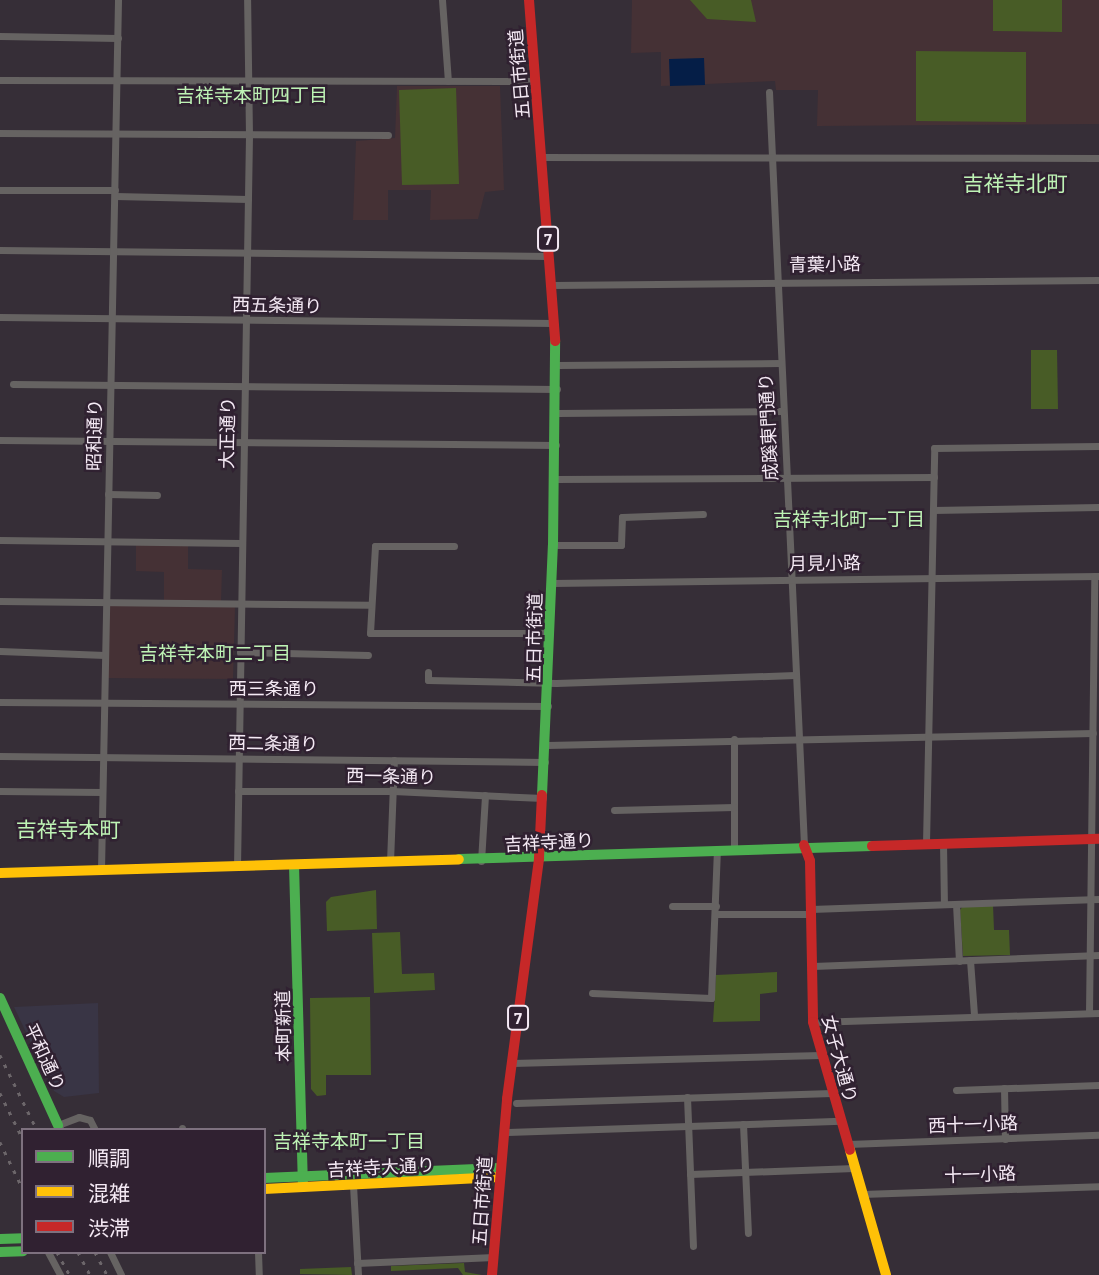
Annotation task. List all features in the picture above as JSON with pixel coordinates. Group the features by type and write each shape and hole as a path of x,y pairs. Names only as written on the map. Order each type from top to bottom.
{"main road":[{"name":"五日市街道","path":"492,1275 504,1132 539,858 547,746 557,413 552,285 529,0"},
{"name":"吉祥寺通り","path":"0,873 481,861 804,845 1094,839"},
{"name":"女子大通り","path":"804,845 810,861 813,1022 886,1275"},
{"name":"本町新道","path":"294,865 303,1181"},
{"name":"平和通り","path":"0,998 60,1127"},
{"name":"吉祥寺大通り","path":"266,1189 303,1181 500,1173"},
{"name":"吉祥寺大通り","path":"266,1178 353,1185 500,1173"},
{"path":"0,1240 21,1238"},
{"path":"0,1252 21,1251"}],"street":[{"name":"昭和通り","path":"101,870 118,0"},
{"name":"大正通り","path":"237,867 249,135 247,0"},
{"path":"442,0 448,81"},
{"path":"0,36 118,38"},
{"path":"0,80 248,78 536,81"},
{"name":"成蹊東門通り","path":"769,92 804,845"},
{"path":"0,133 388,135"},
{"path":"542,157 1099,158"},
{"path":"0,190 248,199"},
{"path":"0,250 549,256"},
{"name":"青葉小路","path":"552,285 778,280 1099,280"},
{"name":"西五条通り","path":"0,317 554,323"},
{"path":"557,365 781,363"},
{"path":"13,384 557,389"},
{"path":"557,413 783,411"},
{"path":"0,440 556,445"},
{"path":"926,843 934,448 1099,446"},
{"path":"555,479 934,477"},
{"path":"108,494 157,495"},
{"path":"933,510 1099,507"},
{"path":"553,545 621,545 622,517 703,514"},
{"path":"0,540 241,543"},
{"path":"454,546 375,546 370,633 550,633"},
{"name":"月見小路","path":"552,583 931,576 1096,576"},
{"path":"1089,1013 1089,900 1094,839 1096,576"},
{"path":"0,601 370,605"},
{"path":"0,651 105,655"},
{"path":"240,652 368,655"},
{"path":"428,672 428,680 549,682 794,675"},
{"name":"西三条通り","path":"0,702 548,706"},
{"path":"547,746 798,737 1093,733"},
{"path":"734,739 734,849"},
{"name":"西二条通り","path":"0,756 546,762"},
{"path":"390,862 394,760"},
{"path":"0,791 102,792"},
{"name":"西一条通り","path":"238,791 393,791 543,798"},
{"path":"481,861 485,795"},
{"path":"614,810 734,807"},
{"path":"943,843 944,904"},
{"path":"592,993 711,998 717,850"},
{"path":"672,906 716,910 811,911 1099,899"},
{"path":"956,904 959,961"},
{"path":"813,966 1099,955"},
{"path":"970,960 974,1015"},
{"path":"813,1022 1099,1013"},
{"path":"512,1063 821,1055"},
{"path":"956,1090 1099,1085"},
{"path":"1004,1088 1006,1139"},
{"path":"516,1102 832,1093"},
{"path":"687,1097 693,1246"},
{"path":"60,1127 83,1117 93,1128"},
{"path":"504,1132 841,1121"},
{"path":"743,1124 748,1233"},
{"name":"西十一小路","path":"848,1144 1099,1135"},
{"path":"690,1174 854,1168"},
{"path":"353,1185 358,1275"},
{"name":"十一小路","path":"862,1194 1099,1186"},
{"path":"49,1254 60,1275"},
{"path":"111,1254 121,1275"},
{"path":"357,1263 494,1257"}],"shaded area":[{"path":"632,0 1099,0 1099,124 817,126 818,90 776,90 775,81 661,86 661,52 631,53"},
{"path":"397,86 500,86 504,190 485,192 478,219 430,220 431,190 388,190 388,220 353,220 356,141 395,138"},
{"path":"136,542 188,544 188,569 222,570 221,602 164,601 164,572 136,571"},
{"path":"109,605 235,606 233,679 106,678"},
{"path":"98,1003 99,1093 64,1097 54,1091 14,1007"}],"green space":[{"path":"690,0 751,0 756,22 707,19"},
{"path":"993,0 1062,0 1062,32 993,31"},
{"path":"916,51 1026,52 1026,122 916,121"},
{"path":"456,88 459,184 402,185 399,90"},
{"path":"1031,350 1057,350 1058,409 1031,409"},
{"path":"376,890 377,929 327,931 326,902 331,897"},
{"path":"993,905 994,930 1009,930 1010,955 963,956 960,910 963,906"},
{"path":"400,932 402,974 434,973 435,990 374,993 372,933"},
{"path":"777,972 777,992 760,994 760,1021 713,1022 716,975"},
{"path":"370,997 371,1075 326,1075 326,1095 317,1096 311,1089 310,998"},
{"path":"464,1263 465,1272 482,1275 463,1275 458,1268 391,1271 391,1266"},
{"path":"351,1267 352,1275 300,1274 300,1269"}],"water":[{"path":"704,58 705,85 670,86 669,59"}],"railway":[{"path":"0,1055 36,1128"},
{"path":"0,1093 21,1135"},
{"path":"0,1142 21,1185"},
{"path":"58,1254 70,1275"},
{"path":"79,1254 90,1275"},
{"path":"96,1254 107,1275"}],"traffic: fast":[{"path":"542,795 553,545 555,341"},
{"path":"459,859 872,846"},
{"path":"294,865 303,1187"},
{"path":"0,998 58,1125"},
{"path":"266,1178 500,1168"},
{"path":"0,1239 21,1238"},
{"path":"0,1252 21,1251"}],"traffic: slow":[{"path":"0,873 459,859"},
{"path":"850,1150 886,1275"},
{"path":"266,1189 500,1177"}],"traffic: jam":[{"path":"529,0 555,341"},
{"path":"492,1275 507,1099 539,858 542,795"},
{"path":"872,846 1099,839"},
{"path":"804,845 810,861 813,1022 850,1150"}],"district":[{"name":"吉祥寺本町四丁目","path":"252,95"},
{"name":"吉祥寺北町","path":"1015,183"},
{"name":"吉祥寺北町一丁目","path":"849,519"},
{"name":"吉祥寺本町二丁目","path":"215,653"},
{"name":"吉祥寺本町","path":"68,829"},
{"name":"吉祥寺本町一丁目","path":"349,1141"}]}
